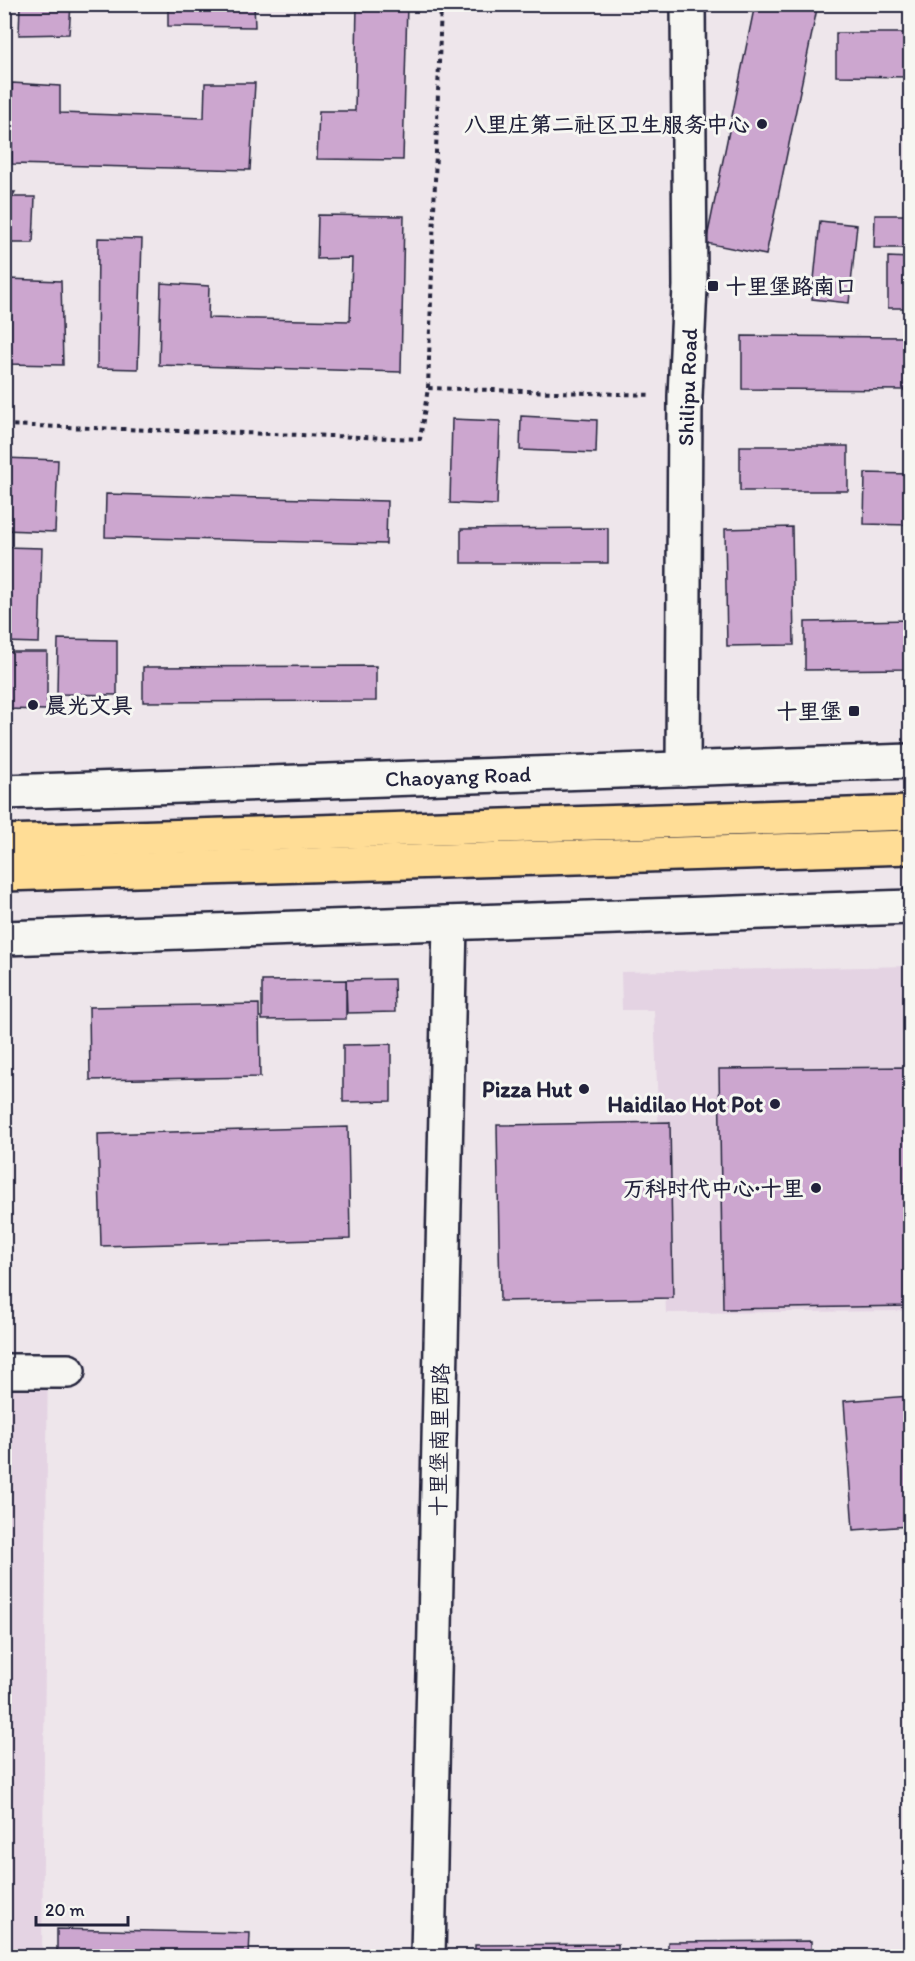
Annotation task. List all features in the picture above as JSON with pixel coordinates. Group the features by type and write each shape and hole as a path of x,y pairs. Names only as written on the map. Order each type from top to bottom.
{"highway":[{"path":"4,842 910,813"},
{"path":"4,874 910,847"}],"street":[{"name":"Shilipu Road","path":"683,769 685,396 690,286 688,4"},
{"name":"Chaoyang Road","path":"4,792 910,761"},
{"path":"4,938 910,907"},
{"name":"十里堡南里西路","path":"428,1956 450,923"},
{"path":"4,1371 68,1371"}],"path":[{"path":"4,425 420,439 428,388 441,4"},
{"path":"428,388 685,396"}],"shaded area":[{"name":"万科时代中心·十里","path":"910,966 910,1311 666,1313 654,1010 622,1010 621,972"},
{"path":"5,1352 48,1353 42,1956 5,1956"}],"building":[{"path":"20,4 71,4 69,34 19,35"},
{"path":"168,4 254,4 255,27 168,26"},
{"path":"357,4 407,4 403,160 317,159 319,111 355,111"},
{"name":"八里庄第二社区卫生服务中心","path":"755,4 818,4 766,255 706,243"},
{"path":"836,33 910,33 910,77 836,76"},
{"path":"12,83 60,86 60,113 204,118 205,83 255,83 250,170 12,164"},
{"path":"4,192 15,192 12,197 35,197 33,243 4,243"},
{"path":"318,215 404,216 401,372 159,365 161,283 209,286 208,318 350,321 352,258 317,259"},
{"path":"875,215 910,215 910,248 874,248"},
{"path":"820,221 857,225 849,303 812,299"},
{"path":"98,238 142,239 138,369 97,368"},
{"path":"888,257 910,258 910,308 888,308"},
{"path":"8,279 61,281 63,365 4,364 4,314 11,314"},
{"path":"742,336 910,337 910,390 742,389"},
{"path":"521,416 597,420 596,453 520,450"},
{"path":"452,419 500,421 497,505 450,503"},
{"path":"740,446 848,446 848,491 740,491"},
{"path":"4,458 58,460 55,532 4,530"},
{"path":"865,473 910,474 910,525 864,524"},
{"path":"106,494 387,501 386,544 105,537"},
{"path":"792,527 794,645 727,646 725,529"},
{"path":"608,528 608,563 461,563 461,529"},
{"path":"4,547 42,548 39,643 4,642"},
{"path":"910,620 910,669 805,670 805,622"},
{"path":"58,639 117,640 117,695 57,694"},
{"path":"4,652 47,652 47,710 4,709"},
{"path":"376,666 376,701 143,702 143,667"},
{"path":"394,979 395,1012 347,1013 346,980"},
{"path":"346,980 346,1019 262,1020 262,981"},
{"path":"259,1004 260,1077 90,1080 89,1007"},
{"path":"391,1044 391,1101 343,1102 343,1045"},
{"name":"万科时代中心·十里","path":"910,1067 910,1306 723,1309 719,1069"},
{"path":"670,1122 673,1298 500,1301 497,1125"},
{"path":"348,1127 350,1239 101,1246 98,1134"},
{"path":"910,1396 910,1526 853,1530 844,1401"},
{"path":"57,1929 250,1933 249,1956 57,1956"},
{"path":"811,1941 811,1956 668,1956 668,1942"},
{"path":"618,1944 618,1956 475,1956 475,1945"}],"place":[{"name":"八里庄第二社区卫生服务中心","path":"762,124"},
{"name":"十里堡路南口","path":"713,286"},
{"name":"晨光文具","path":"33,705"},
{"name":"十里堡","path":"854,711"},
{"name":"Pizza Hut","path":"584,1089"},
{"name":"Haidilao Hot Pot","path":"775,1104"},
{"name":"万科时代中心·十里","path":"816,1188"}]}
